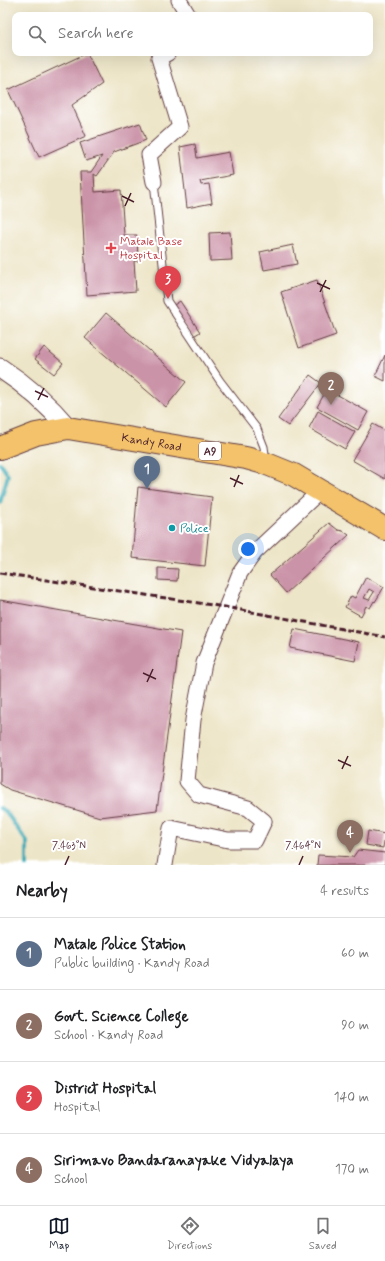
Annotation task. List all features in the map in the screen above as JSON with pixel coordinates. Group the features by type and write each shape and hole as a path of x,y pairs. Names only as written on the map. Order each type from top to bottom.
{"highway":[{"name":"Kandy Road","path":"0,448 36,434 68,428 205,450 267,464 294,475 385,529"}],"street":[{"path":"179,0 186,12"},
{"path":"154,182 149,155 180,127 159,58 163,56"},
{"path":"0,368 25,385 57,414 68,428"},
{"path":"165,865 171,828 228,840 255,840 264,821 248,808 199,795 187,781 193,720 204,663 240,573 255,552 321,490"}],"lane":[{"path":"154,182 168,301 220,381 257,429 264,447 267,464"}],"building":[{"path":"81,56 88,56 102,84 72,105 86,136 39,157 8,90"},
{"name":"Matale Base Hospital","path":"140,123 146,140 114,152 97,176 94,174 95,192 121,190 124,235 137,235 138,261 134,261 136,291 87,295 80,172 91,172 102,156 86,161 80,143"},
{"path":"195,144 197,158 229,152 233,175 200,181 201,185 209,184 212,203 187,208 180,147"},
{"path":"230,232 232,260 210,261 209,233"},
{"path":"293,245 297,264 264,270 260,252"},
{"path":"317,280 336,335 299,348 281,292"},
{"path":"180,301 200,332 192,337 171,307"},
{"path":"106,313 186,382 166,407 85,338"},
{"path":"44,347 63,363 54,374 35,359"},
{"path":"385,355 385,381 375,376"},
{"path":"310,375 321,383 288,426 278,419"},
{"path":"327,389 368,412 358,430 317,407"},
{"path":"318,411 355,432 345,449 309,428"},
{"path":"373,424 385,431 385,479 352,460"},
{"name":"Police","path":"138,487 212,497 205,566 132,558"},
{"path":"329,523 338,530 349,535 286,593 270,575"},
{"path":"158,568 178,569 177,581 158,580"},
{"path":"366,577 384,587 370,608 366,606 361,616 345,607 351,596 355,598","holes":["369,589 374,592 369,600 364,598"]},
{"path":"0,600 181,632 157,810 100,817 10,790 0,784"},
{"path":"294,629 359,642 355,661 290,648"},
{"path":"368,831 385,834 383,848 366,845"},
{"path":"358,850 385,853 385,865 317,865 318,855 353,857"}],"waterway":[{"path":"0,463 8,475 0,503"},
{"path":"0,808 6,812 27,842 27,865"}],"railway":[{"path":"0,573 225,607 385,637"}],"place":[{"name":"Matale Base Hospital","path":"111,248"},
{"name":"District Hospital","path":"168,299"},
{"name":"Govt. Science College","path":"331,405"},
{"name":"Matale Police Station","path":"147,489"},
{"name":"Police","path":"172,528"},
{"name":"Sirimavo Bandaranayake Vidyalaya","path":"350,853"}]}
